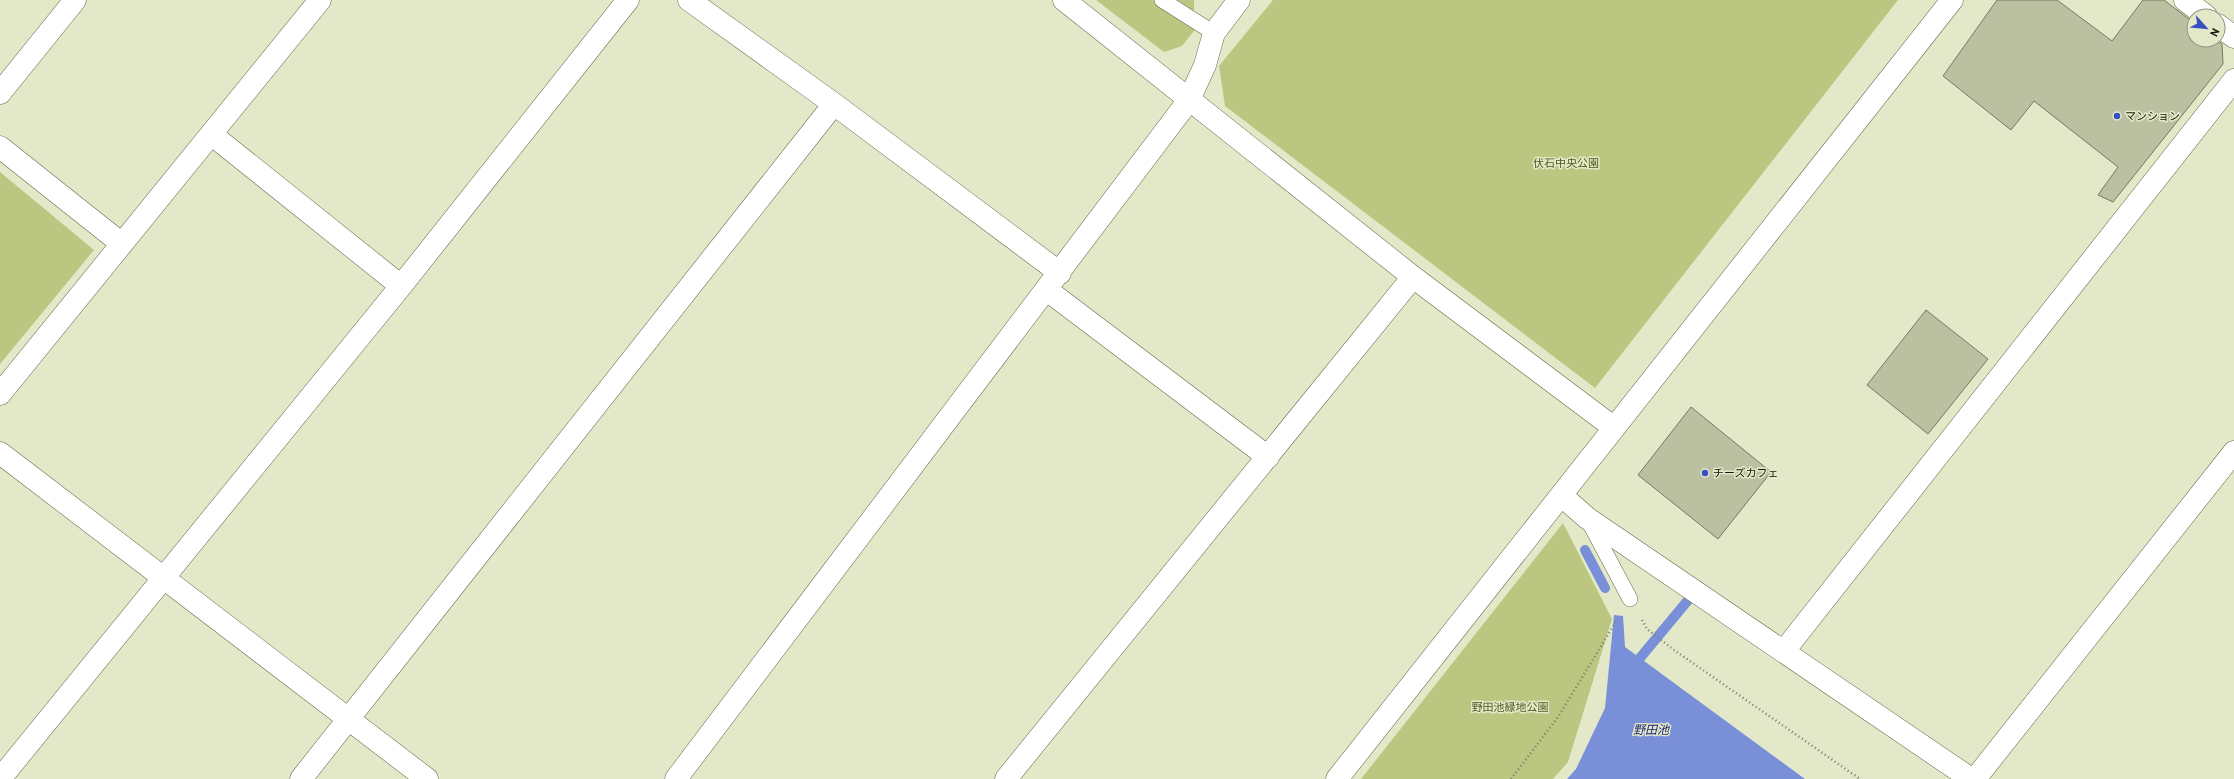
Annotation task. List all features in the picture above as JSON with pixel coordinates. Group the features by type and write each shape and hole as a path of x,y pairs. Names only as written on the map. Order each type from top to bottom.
{"street":[{"path":"0,93 74,0"},
{"path":"0,394 320,0"},
{"path":"0,779 401,286 628,0"},
{"path":"689,0 834,104 1268,457"},
{"path":"1064,0 1413,277 1613,427"},
{"path":"676,779 1189,100 1204,65 1214,33 1239,0"},
{"path":"1337,779 1562,496 1613,427 1952,0"},
{"path":"2185,0 2196,8"},
{"path":"1784,651 2234,80"},
{"path":"301,779 834,104"},
{"path":"212,134 401,286"},
{"path":"0,147 122,244"},
{"path":"1006,779 1413,277"},
{"path":"1975,779 2234,452"},
{"path":"0,453 427,779"},
{"path":"1562,496 1587,518 1971,779"}],"lane":[{"path":"1162,0 1214,33"},
{"path":"1587,518 1630,599"}],"path":[{"path":"1511,779 1558,717 1630,599"},
{"path":"1660,639 1860,779"}],"green space":[{"path":"1096,0 1194,0 1194,31 1182,46 1164,52"},
{"name":"伏石中央公園","path":"1273,0 1898,0 1595,388 1225,106 1219,66"},
{"path":"0,172 94,250 0,364"},
{"name":"野田池緑地公園","path":"1563,523 1612,619 1568,762 1553,779 1361,779"}],"water":[{"name":"野田池","path":"1614,615 1623,616 1625,647 1805,779 1567,779 1576,769 1605,708"}],"building":[{"name":"マンション","path":"1997,0 2057,0 2112,41 2143,0 2164,0 2186,17 2186,48 2222,48 2223,64 2113,202 2098,195 2118,167 2034,101 2011,130 1943,76"},
{"path":"1926,310 1988,359 1928,434 1867,385"},
{"name":"チーズカフェ","path":"1691,407 1771,472 1718,539 1638,475"}],"waterway":[{"path":"1585,550 1605,588"},
{"path":"1640,658 1689,599"}],"place":[{"name":"マンション","path":"2117,116"},
{"name":"チーズカフェ","path":"1705,473"}]}
